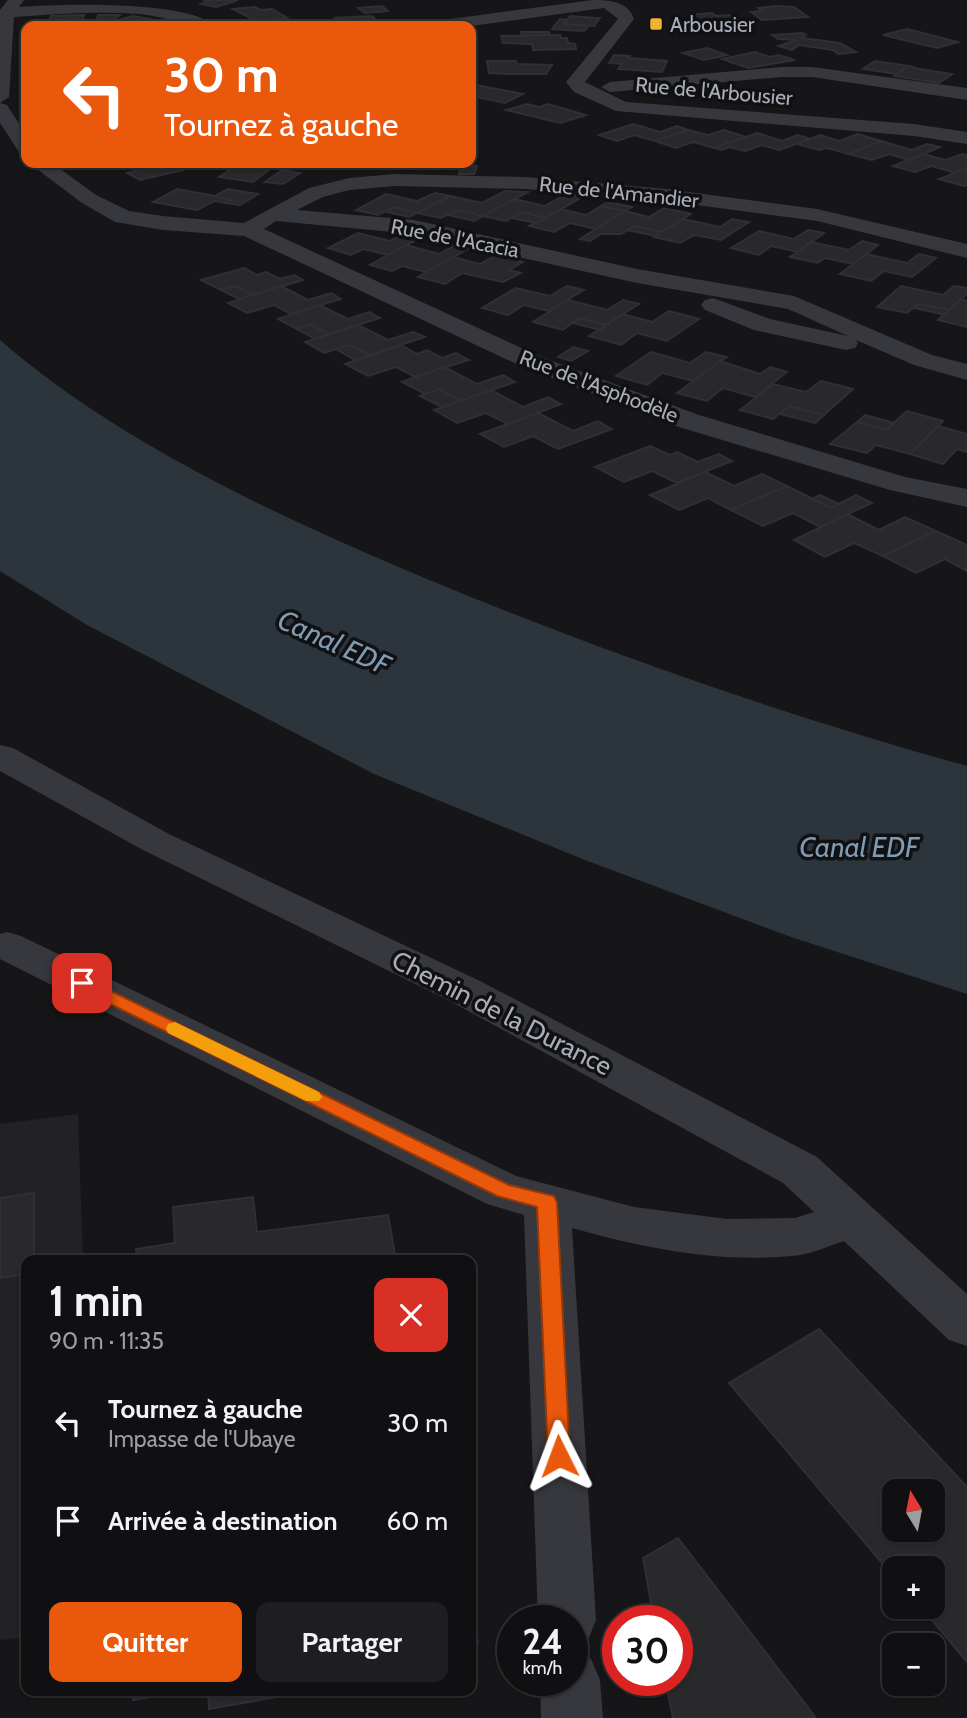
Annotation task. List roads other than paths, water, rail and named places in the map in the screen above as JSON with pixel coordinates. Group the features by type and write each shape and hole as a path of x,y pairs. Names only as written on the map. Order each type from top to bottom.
{"street":[{"path":"471,21 604,2 624,13 626,19 575,82 580,88 812,72 967,94"},
{"path":"0,97 11,6 130,8 194,17 200,21"},
{"name":"Rue de l'Arbousier","path":"580,88 623,107 914,130 967,138"},
{"path":"0,108 21,140"},
{"path":"46,168 89,199 123,217 248,230"},
{"name":"Rue de l'Amandier","path":"248,230 272,214 316,192 349,184 395,180 525,183 666,195 817,215 967,251"},
{"name":"Rue de l'Acacia","path":"272,214 414,227 637,276 763,325 967,372"},
{"name":"Rue de l'Asphodèle","path":"248,230 545,367 689,421 900,484 967,498"},
{"name":"Chemin de la Durance","path":"0,756 156,842 465,991 800,1170 967,1325"},
{"path":"7,946 504,1191 634,1226 727,1238 795,1237 853,1220"},
{"path":"547,1202 566,1605"},
{"path":"571,1696 572,1718"}],"water":[{"name":"Canal EDF","path":"0,340 46,377 149,445 260,504 372,556 493,606 694,681 830,726 967,766 967,994 791,937 585,860 374,774 87,625 0,571"}],"place":[{"name":"Arbousier","path":"656,24"}]}
